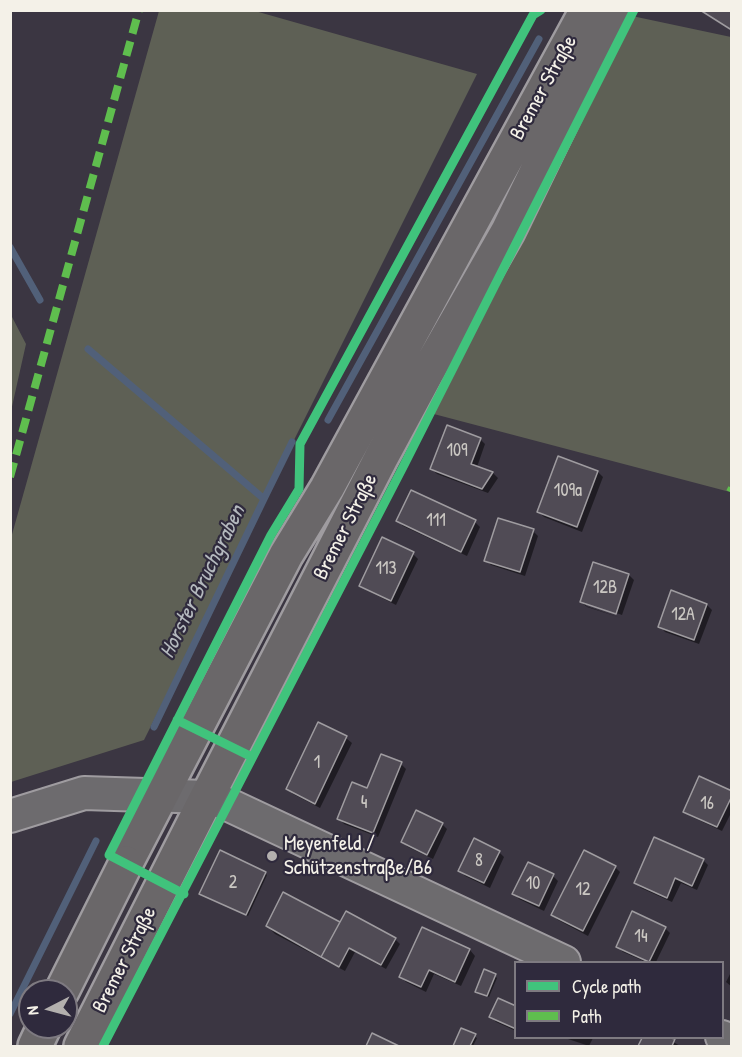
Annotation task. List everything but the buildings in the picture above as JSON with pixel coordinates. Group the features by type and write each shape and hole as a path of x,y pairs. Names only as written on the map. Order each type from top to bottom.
{"main road":[{"name":"Bremer Straße","path":"68,979 286,555 327,488 586,10"},
{"name":"Bremer Straße","path":"81,1047 381,458 428,370 508,231 615,10"}],"street":[{"path":"10,816 84,793 207,797 227,804 560,961"}],"shaded area":[{"path":"159,11 255,11 477,74 144,740 11,782 11,538"},
{"path":"632,16 731,37 730,492 430,413"},
{"path":"11,315 26,344 11,411"}],"waterway":[{"path":"328,420 539,39"},
{"name":"Horster Bruchgraben","path":"10,247 40,300"},
{"name":"Horster Bruchgraben","path":"88,349 264,499 154,727"},
{"path":"264,499 292,442"},
{"name":"Horster Bruchgraben","path":"10,1014 96,841"}],"marked path":[{"path":"10,477 139,10"},
{"path":"730,492 732,488"}],"cycle path":[{"path":"184,894 109,855 271,535 299,489 300,444 533,15 541,10"},
{"path":"103,1046 403,467 634,10"},
{"path":"177,720 252,757"}],"place":[{"name":"Meyenfeld / Schützenstraße/B6","path":"272,856"}]}
